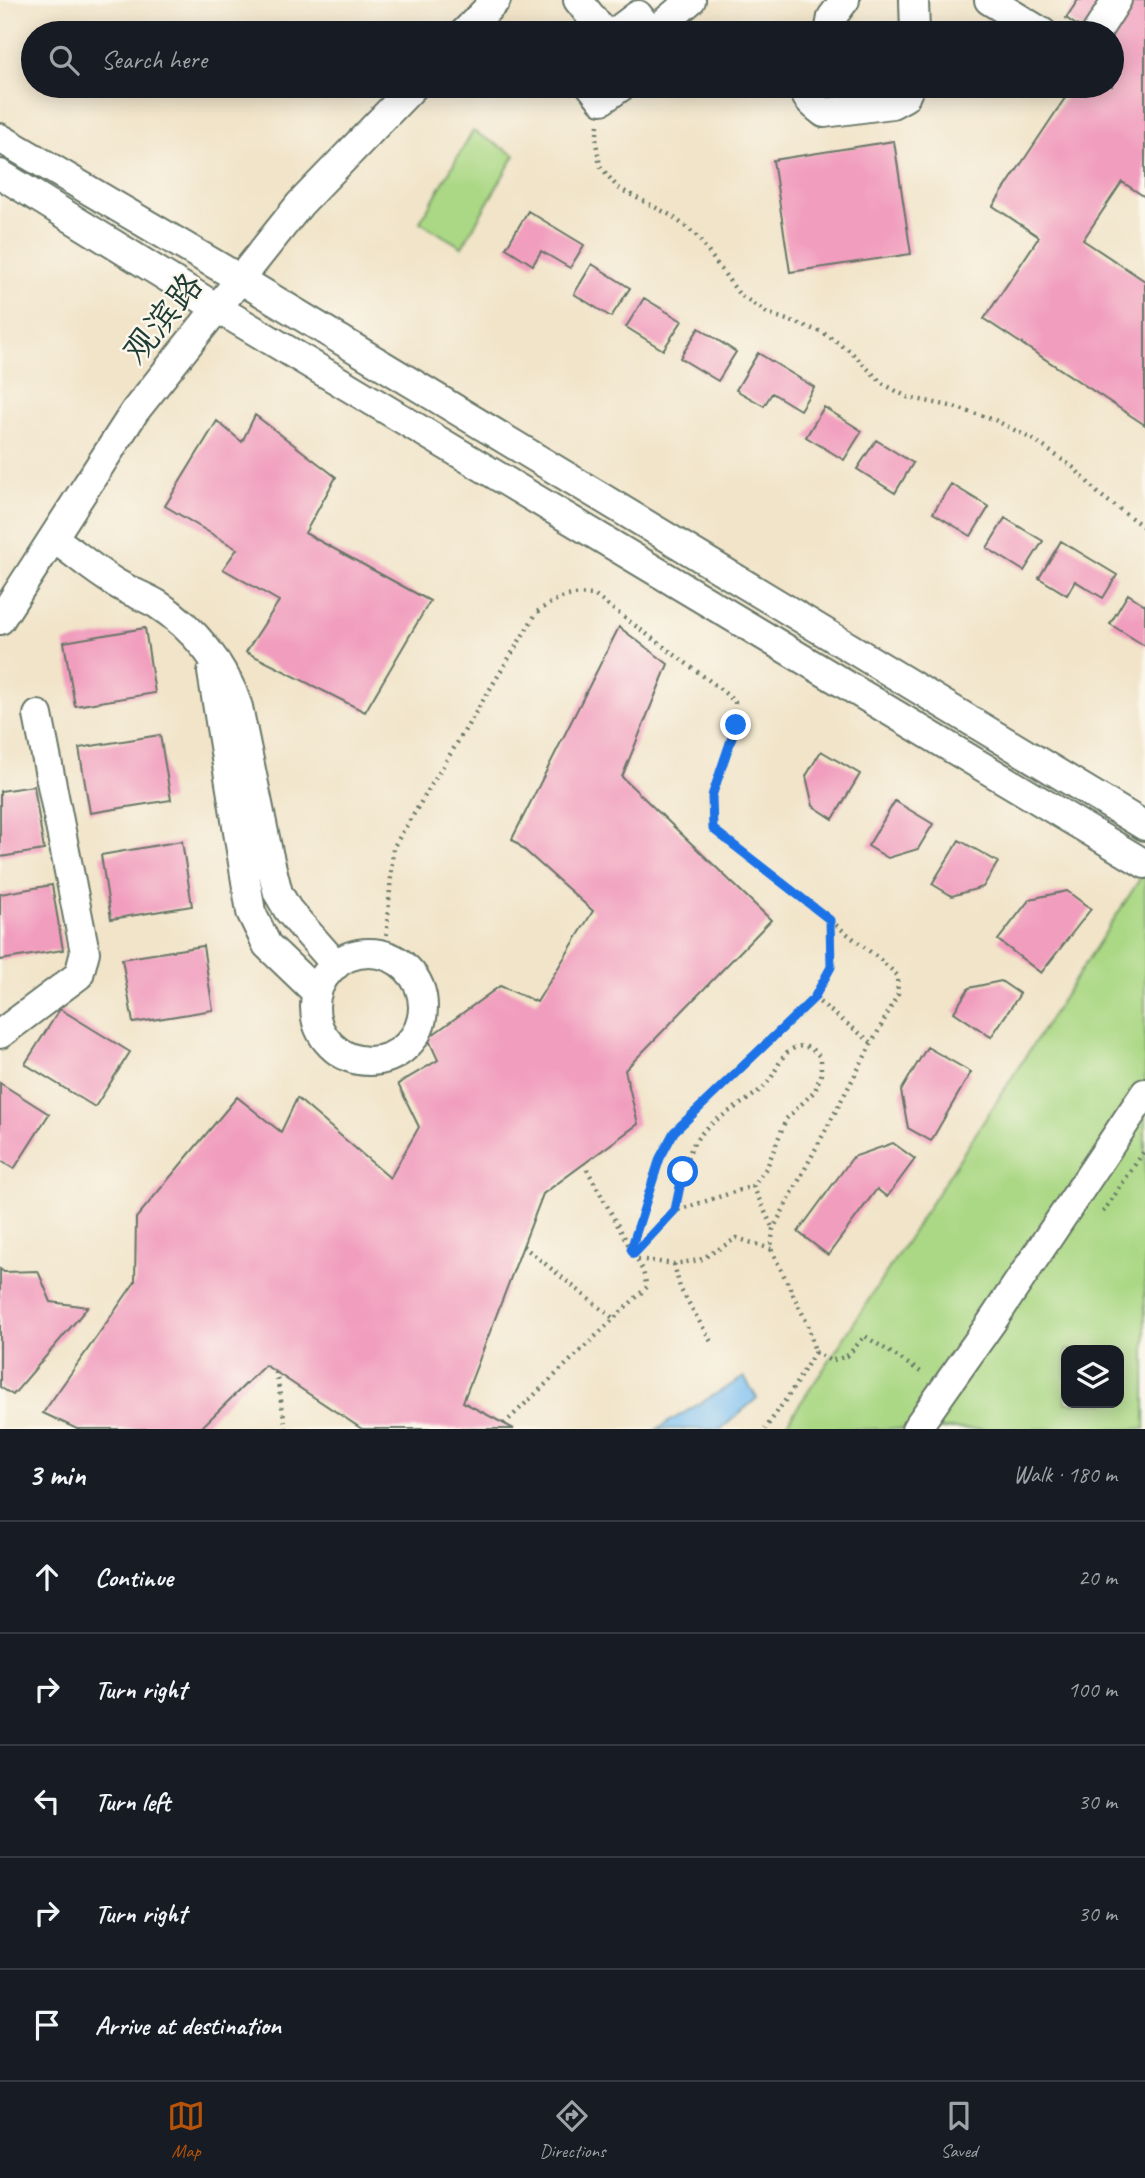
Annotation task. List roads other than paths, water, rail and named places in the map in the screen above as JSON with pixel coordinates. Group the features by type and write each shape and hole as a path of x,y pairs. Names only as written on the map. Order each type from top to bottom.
{"street":[{"path":"476,21 496,0"},
{"path":"578,0 595,21"},
{"path":"666,21 691,0"},
{"path":"831,21 845,0"},
{"path":"914,0 915,21"},
{"path":"989,0 1023,21"},
{"path":"1104,21 1117,0"},
{"path":"630,21 638,15 643,21"},
{"name":"观滨路","path":"0,620 135,411 300,204 402,98"},
{"path":"808,98 824,113 892,104 903,98"},
{"path":"0,138 240,279 1145,826"},
{"path":"0,174 1145,864"},
{"path":"53,538 117,584 166,611 191,630 208,653 233,691 238,708 278,892 288,911 336,965"},
{"path":"208,653 251,912 267,945 317,993"},
{"path":"0,1034 79,975 85,952 38,715"},
{"path":"368,954 385,956 413,975 421,990 423,1007 420,1026 411,1042 397,1054 380,1060 362,1061 345,1055 330,1044 320,1029 315,1011 317,993 324,977 336,965 351,957 368,954"},
{"path":"916,1429 1145,1093"}],"water":[{"path":"744,1377 757,1398 721,1429 657,1429"}]}
